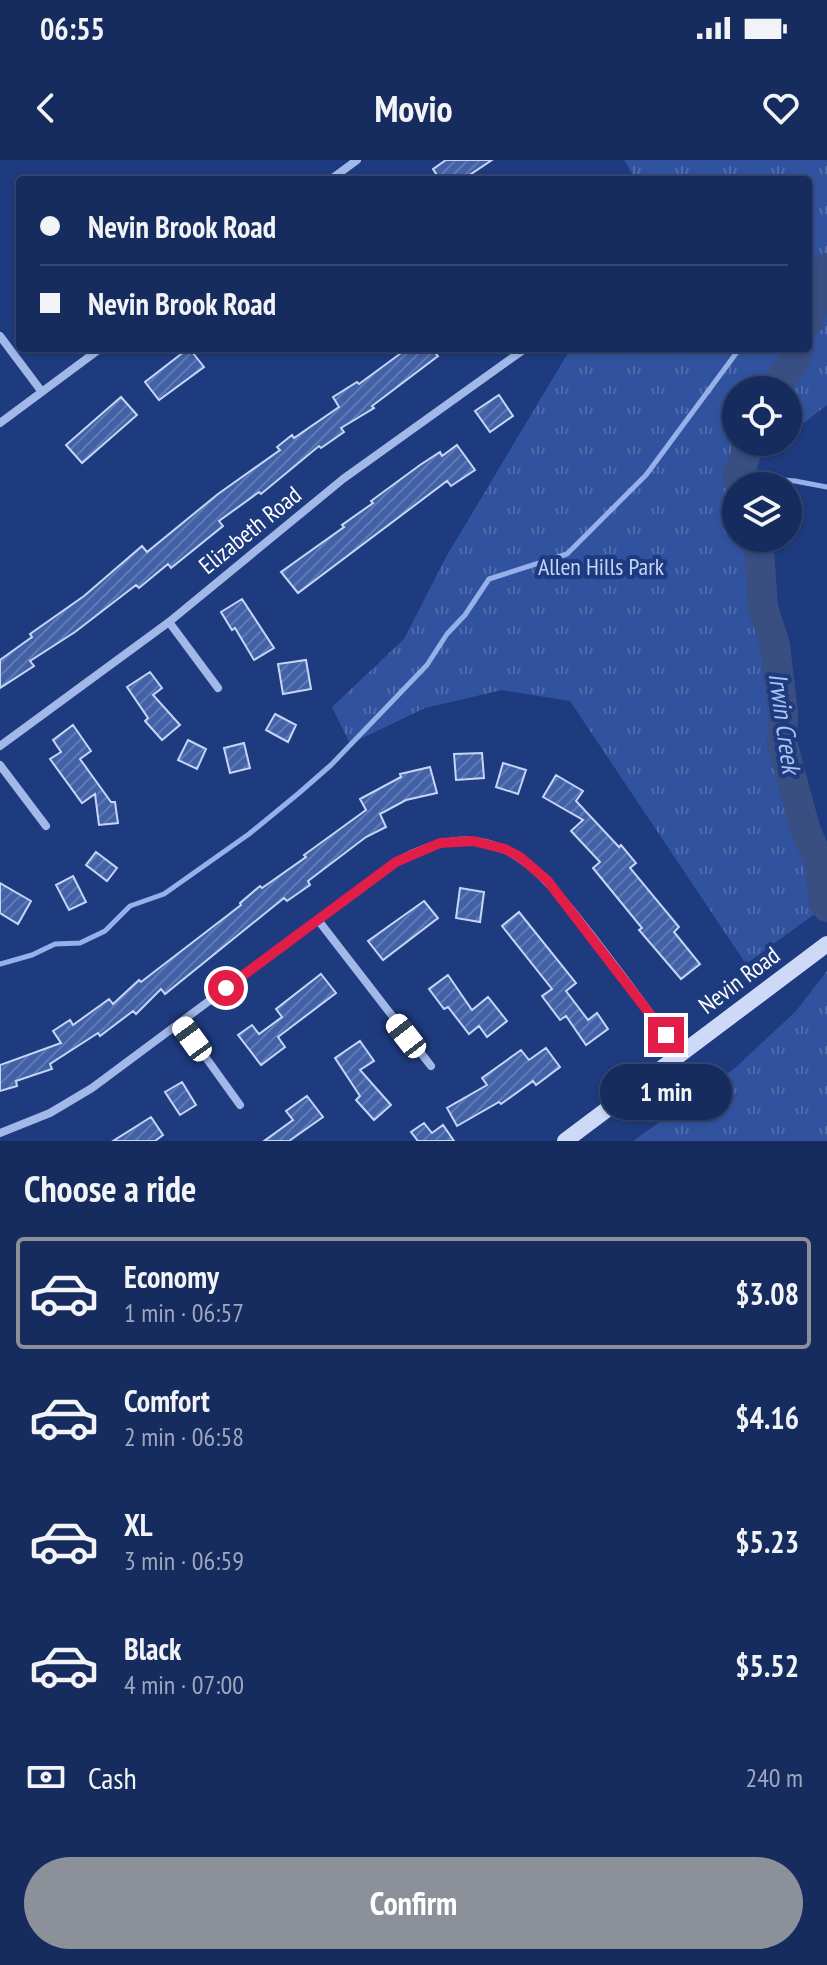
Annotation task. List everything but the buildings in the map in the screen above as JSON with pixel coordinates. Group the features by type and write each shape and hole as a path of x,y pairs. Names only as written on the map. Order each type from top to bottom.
{"main road":[{"name":"Nevin Road","path":"565,1141 825,945"}],"street":[{"path":"335,176 357,160"},
{"path":"0,336 42,392"},
{"path":"0,423 96,352"},
{"name":"Elizabeth Road","path":"0,746 169,622 343,479 520,352"},
{"path":"169,622 218,688"},
{"path":"0,765 46,826"},
{"path":"0,1133 50,1113 92,1088 396,862 440,843 473,841 505,849 533,867 558,893 680,1055"},
{"path":"318,920 431,1066"},
{"path":"181,1023 240,1105"}],"green space":[{"name":"Allen Hills Park","path":"624,160 827,160 827,405 802,424 802,376 722,376 722,456 761,456 740,472 722,472 722,552 752,552 762,583 753,618 827,872 827,905 746,964 570,701 502,690 425,708 350,744 332,707 404,639 446,557 569,352 812,352 812,176 634,176"},
{"path":"827,971 827,1141 633,1141 735,1068 796,1011"}],"waterway":[{"path":"812,265 827,264"},
{"name":"Irwin Creek","path":"812,311 827,268"},
{"path":"0,964 32,955 55,944 80,943 105,931 130,906 164,894 249,834 299,793 331,765 427,665 489,579 567,554 646,475 737,352"},
{"name":"Irwin Creek","path":"783,376 798,352"},
{"name":"Irwin Creek","path":"739,472 745,456"},
{"path":"802,482 827,487"},
{"name":"Irwin Creek","path":"759,552 763,608 775,645 783,714 782,742 805,828 819,862 827,907"}],"route":[{"path":"226,988 396,862 440,843 473,841 505,849 520,857 547,880 666,1035"}]}
